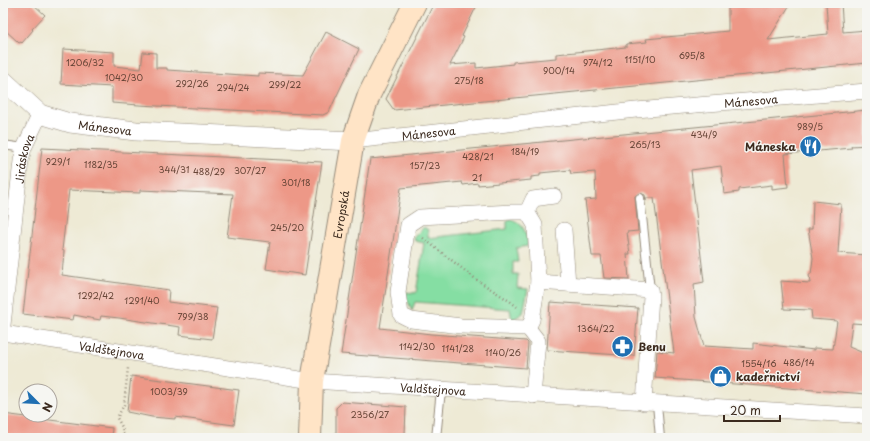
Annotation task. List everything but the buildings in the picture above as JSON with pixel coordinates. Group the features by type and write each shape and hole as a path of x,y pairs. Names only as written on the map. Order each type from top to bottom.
{"main road":[{"name":"Evropská","path":"310,438 312,381 353,141 369,95 415,3"}],"street":[{"name":"Mánesova","path":"3,80 40,114 70,123 136,131 353,141 636,110 867,91"},
{"name":"Jiráskova","path":"3,325 24,148 40,114"},
{"path":"527,212 533,199 554,196"},
{"path":"527,212 420,217 408,225 398,292 401,315 411,320 461,326 530,324"},
{"path":"527,212 535,225 538,282 530,324 538,341 533,396"},
{"path":"564,230 568,284"},
{"path":"538,282 650,290 650,403"},
{"name":"Valdštejnova","path":"3,333 312,381 867,416"}],"lane":[{"path":"3,145 24,148"},
{"path":"640,198 650,290"},
{"path":"436,438 441,390"},
{"path":"650,403 660,438"}],"path":[{"path":"411,223 417,233 431,245 477,280 511,302 530,324"},
{"path":"124,438 122,427 117,418 124,405 129,353"}],"green space":[{"path":"510,219 521,225 524,229 528,246 516,248 518,262 513,262 513,274 518,274 517,288 528,289 523,313 512,320 510,309 415,302 412,311 404,292 416,293 424,243 415,241 414,237 424,227 428,230 428,238 507,229 507,221"}],"place":[{"name":"Máneska","path":"811,146"},
{"name":"Benu","path":"622,346"},
{"name":"kadeřnictví","path":"721,376"}]}
